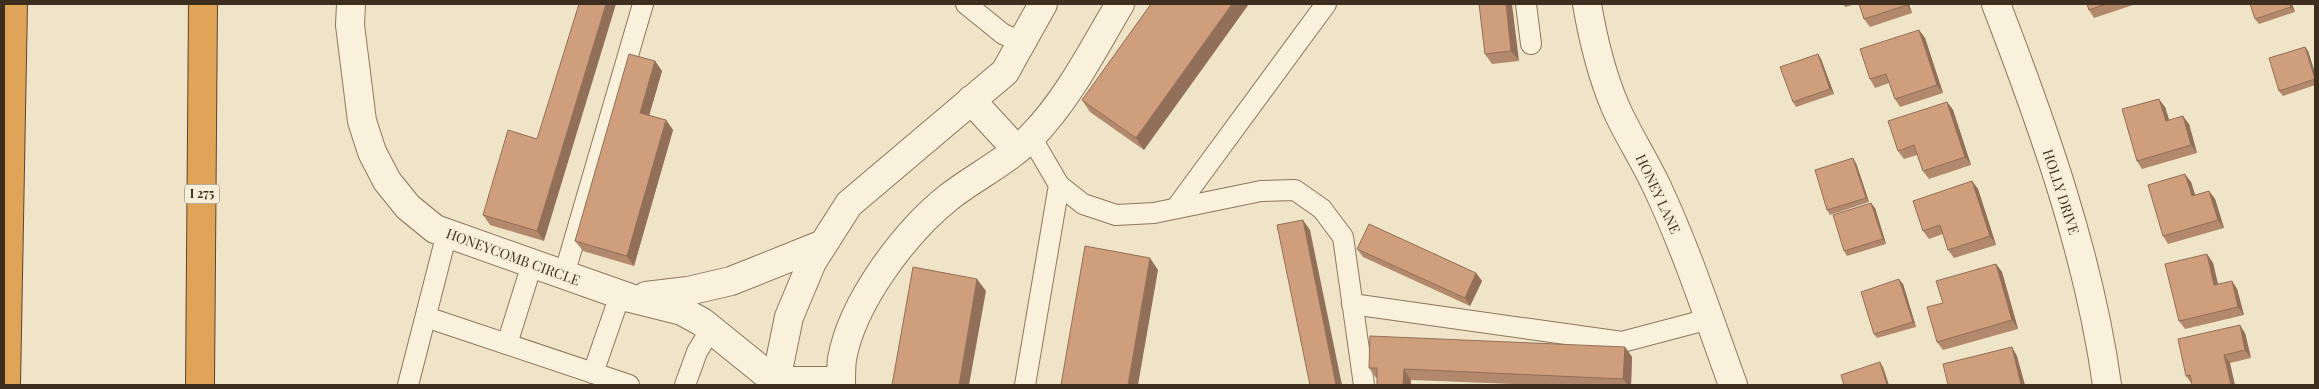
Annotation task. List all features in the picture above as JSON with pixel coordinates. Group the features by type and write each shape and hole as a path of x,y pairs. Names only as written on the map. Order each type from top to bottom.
{"highway":[{"path":"6,385 13,4"},
{"name":"I 275","path":"200,385 203,4"}],"street":[{"name":"HONEYCOMB CIRCLE","path":"351,4 350,26 362,121 372,152 387,181 408,207 435,229 625,297 682,311 711,329 775,383"},
{"path":"1044,4 1005,72 849,204 821,244 789,317 775,383 841,383 842,359 861,307 877,278 909,234 949,197 1002,162 1024,144 1053,113 1072,86 1120,4"},
{"name":"HONEY LANE","path":"1587,4 1594,44 1607,87 1657,186 1689,262 1733,385"},
{"name":"HOLLY DRIVE","path":"1996,4 2019,64 2072,224 2089,287 2107,385"},
{"path":"971,100 1024,144"},
{"name":"HONEYCOMB CIRCLE","path":"625,297 688,291 731,281 770,267 821,244"}],"lane":[{"path":"564,275 643,4"},
{"path":"966,4 1003,34 1022,42"},
{"path":"1176,208 1326,4"},
{"path":"1526,4 1531,44"},
{"path":"1024,144 1059,185 1083,204 1116,215 1154,213 1261,190 1295,190 1322,208 1343,238 1364,385"},
{"path":"1025,385 1059,185"},
{"path":"408,385 447,233"},
{"path":"507,344 532,264"},
{"path":"593,373 625,297"},
{"path":"1352,304 1622,342 1709,319"},
{"path":"426,317 629,385"},
{"path":"685,385 697,352 711,329"}],"building":[{"path":"579,4 606,4 537,231 483,215 508,130 537,139"},
{"path":"1151,4 1232,4 1136,138 1082,100"},
{"path":"1479,4 1506,4 1511,51 1485,54"},
{"path":"1859,4 1906,4 1907,5 1864,19"},
{"path":"2087,4 2106,4 2089,10"},
{"path":"2250,4 2290,4 2291,7 2255,19"},
{"path":"1919,30 1937,85 1895,99 1886,74 1870,79 1860,49"},
{"path":"2305,47 2315,79 2279,91 2269,58"},
{"path":"629,54 655,61 640,113 666,120 627,256 575,241"},
{"path":"1818,54 1830,89 1793,102 1780,67"},
{"path":"2159,99 2166,121 2183,116 2191,145 2137,161 2122,109"},
{"path":"1947,102 1965,157 1923,171 1914,145 1898,151 1888,121"},
{"path":"1853,158 1866,198 1827,210 1815,170"},
{"path":"2185,174 2192,196 2209,191 2218,220 2163,236 2148,185"},
{"path":"1972,181 1990,236 1948,250 1940,225 1923,231 1913,201"},
{"path":"1871,203 1883,239 1844,251 1833,215"},
{"path":"1303,220 1336,385 1310,385 1277,225"},
{"path":"1369,224 1476,273 1465,298 1357,249"},
{"path":"1085,246 1150,258 1128,385 1061,385"},
{"path":"2207,254 2214,285 2232,281 2238,307 2179,321 2165,264"},
{"path":"1996,264 2012,320 1937,342 1927,307 1943,303 1936,281"},
{"path":"913,267 977,279 959,385 892,385"},
{"path":"1899,279 1913,322 1874,334 1861,292"},
{"path":"2240,325 2245,350 2224,355 2231,385 2192,385 2190,375 2186,376 2178,339"},
{"path":"1370,336 1625,347 1623,379 1404,369 1403,385 1377,385 1377,368 1369,368"},
{"path":"2012,347 2021,385 1948,385 1943,364"},
{"path":"1880,362 1887,385 1844,385 1841,375"}]}
